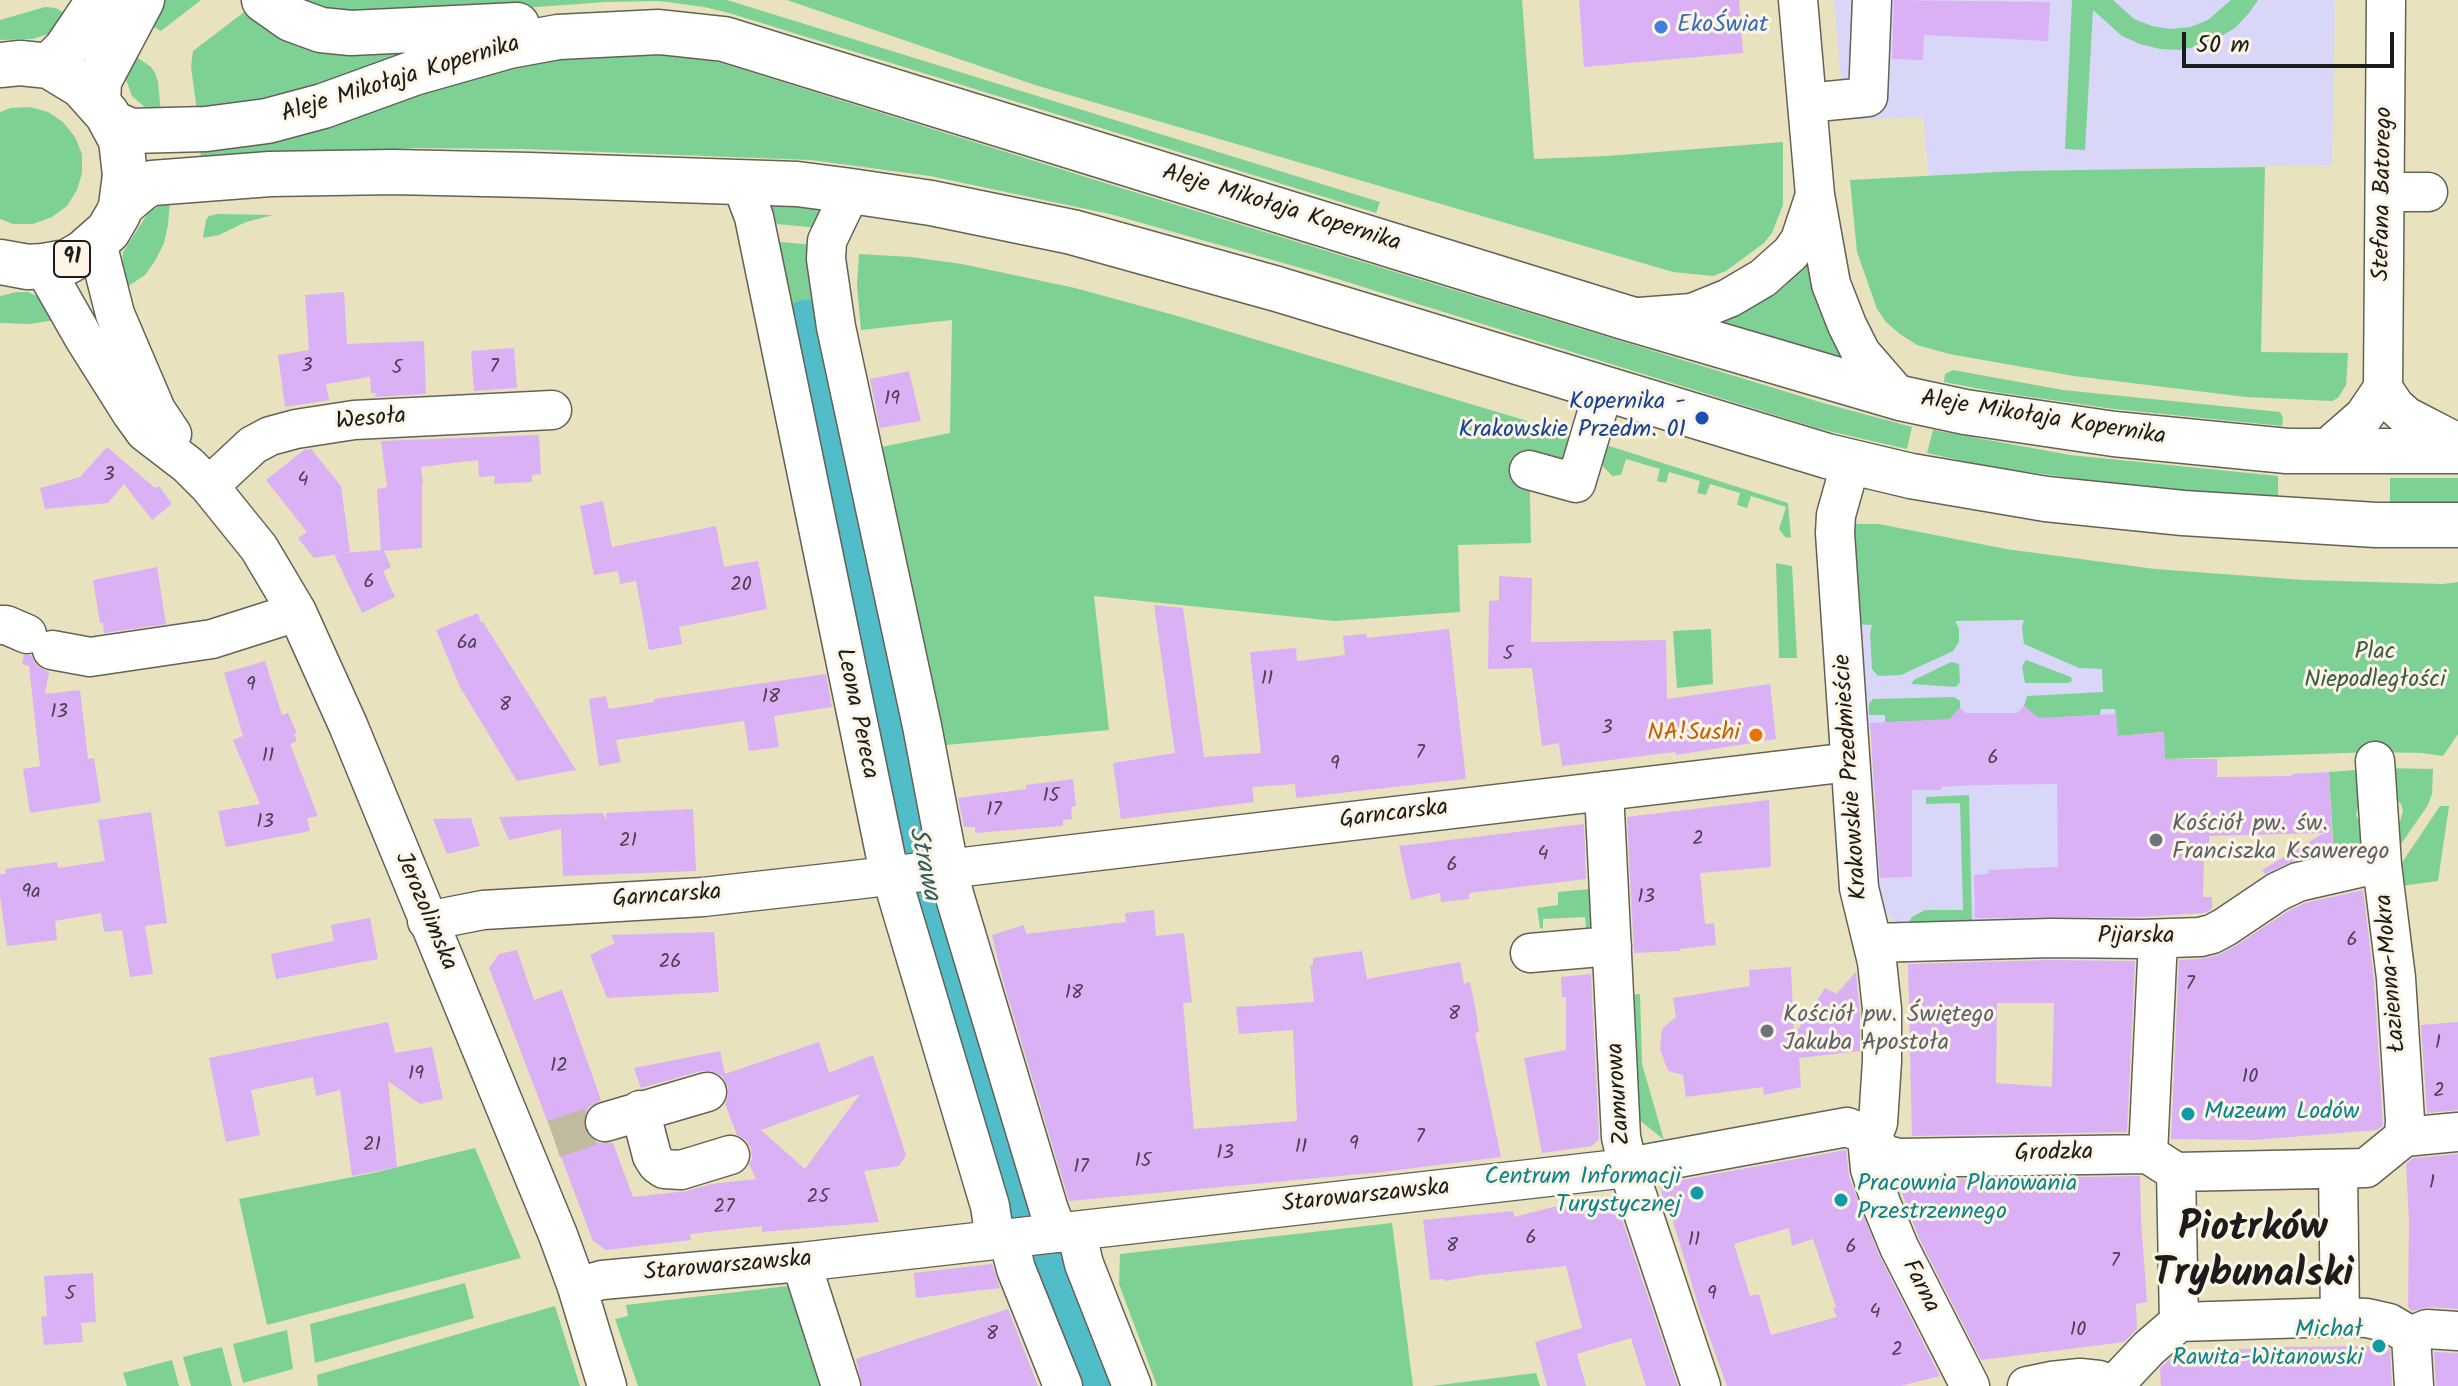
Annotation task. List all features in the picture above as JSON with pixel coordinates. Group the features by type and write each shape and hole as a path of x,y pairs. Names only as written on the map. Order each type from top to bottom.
{"main road":[{"path":"49,66 66,49 99,0"},
{"path":"105,113 99,81 142,0"},
{"path":"264,0 291,19 321,30 351,33 633,20 671,23 724,39"},
{"name":"Aleje Mikołaja Kopernika","path":"105,113 131,131 206,129 267,121 323,106 414,73 509,46 558,37 659,32 724,39 1624,317 1900,398 1965,412 2114,434 2287,451 2458,451"},
{"path":"0,65 20,63 49,66 71,77 105,113"},
{"name":"91","path":"0,262 28,267 67,262 97,243 108,231 121,206 125,175 121,140 105,113"},
{"path":"121,206 152,183 270,174 393,172 741,182 797,184 851,191 931,203 1072,232 1277,289 1851,462 1911,476 2061,501 2183,513 2376,525 2458,525"}],"street":[{"path":"1798,0 1815,195 1831,284 1861,353 1900,398"},
{"path":"1807,103 1868,97 1872,0"},
{"name":"Stefana Batorego","path":"2383,388 2386,0"},
{"name":"Leona Pereca","path":"741,182 754,217 858,731 921,872 1015,1098 1034,1235 1016,1269 1063,1386"},
{"name":"Leona Pereca","path":"851,191 827,241 831,300 922,726 921,872 990,1206 1084,1264 1132,1386"},
{"path":"2385,192 2428,192"},
{"path":"1624,317 1692,313 1729,298 1763,278 1791,253 1800,240 1815,195"},
{"name":"Jerozolimska","path":"97,243 105,283 156,410 198,476 259,548 297,612 348,725 427,921 538,1144 607,1386"},
{"name":"Jerozolimska","path":"43,266 145,432 198,476"},
{"path":"2324,451 2364,416 2383,388 2406,416 2458,443"},
{"path":"1529,470 1576,483 1604,389"},
{"name":"Wesoła","path":"198,476 270,436 296,429 354,420 552,410"},
{"name":"Krakowskie Przedmieście","path":"1851,462 1835,528 1859,888 1880,978 1882,1061 1878,1123 1872,1138"},
{"path":"27,636 90,657 212,639 297,612"},
{"name":"Łazienna-Mokra","path":"2375,761 2382,865 2396,978 2404,1137"},
{"name":"Garncarska","path":"427,921 483,910 703,897 1850,762"},
{"name":"Zamurowa","path":"1604,791 1621,1137 1628,1168 1701,1386"},
{"name":"Pijarska","path":"1873,943 2051,938 2181,939 2212,934 2298,882 2334,872 2382,865"},
{"path":"2158,939 2162,1163 2179,1322"},
{"path":"1530,953 1612,946"},
{"path":"707,1092 622,1116 664,1169 681,1170 730,1155"},
{"name":"Starowarszawska","path":"577,1287 602,1280 801,1262 1628,1168 1847,1127 1872,1138"},
{"path":"2404,1137 2458,1132"},
{"name":"Grodzka","path":"1872,1138 1884,1154 1898,1158 2338,1170 2366,1168 2404,1137"},
{"name":"Farna","path":"1872,1138 1868,1148 1870,1169 1881,1203 1899,1247 1970,1386"},
{"path":"2338,1170 2340,1317"},
{"path":"801,1262 841,1386"},
{"path":"2027,1386 2080,1378 2099,1380 2112,1386 2179,1322 2367,1318 2389,1323 2411,1336"},
{"path":"2411,1336 2427,1329 2458,1331"},
{"path":"2411,1336 2414,1386"}],"shaded area":[{"path":"1834,0 2335,0 2332,165 2017,171 1929,176 1923,117 1845,120"},
{"path":"2109,618 2116,723 2107,850 2108,925 1904,927 1896,923 1882,907 1878,894 1875,797 1878,797 1877,792 1870,792 1869,773 1877,772 1876,731 1869,731 1857,624"}],"green space":[{"path":"154,0 201,0 161,31 143,21"},
{"path":"289,0 727,0 1380,202 1376,213 704,7 659,1 606,2 356,20"},
{"path":"787,0 1522,0 1534,159 1783,142 1783,205 1772,233 1764,243 1726,271 1713,276 1673,272 1035,85"},
{"path":"2072,0 2113,0 2134,19 2171,29 2190,27 2208,20 2231,0 2258,0 2235,28 2199,46 2180,50 2160,49 2122,36 2093,10 2085,150 2065,149"},
{"path":"252,6 437,40 310,93 197,111 191,67 193,51"},
{"path":"45,7 56,8 68,15 48,34 33,39 0,40 0,20"},
{"path":"128,51 155,73 161,113 148,110 132,96 125,77"},
{"path":"625,52 694,55 1823,403 1912,427 1907,449 1820,429 1315,272 1110,214 930,176 811,160 524,149 415,148 201,161 200,146 350,115 518,63"},
{"path":"30,107 48,112 63,122 75,137 82,154 82,173 77,190 67,206 52,217 33,224 13,224 0,219 0,112"},
{"path":"2265,167 2261,352 2348,353 2346,385 2338,398 2332,401 2246,397 2074,376 1949,354 1917,345 1886,322 1877,309 1857,252 1850,180 2017,171"},
{"path":"170,201 164,243 155,261 145,275 124,289 123,252 150,210"},
{"path":"766,206 825,208 820,228 765,223"},
{"path":"218,214 273,215 203,238 206,220"},
{"path":"769,241 814,245 935,842 924,844 914,779 818,324 796,327 890,772 902,848"},
{"path":"859,254 962,264 1075,288 1574,435 1565,459 1561,461 1529,456 1531,543 1458,545 1460,612 1335,621 1094,596 1109,730 946,745 881,447 950,433 952,320 861,330 857,285"},
{"path":"1809,262 1847,360 1724,322 1782,289"},
{"path":"28,292 41,298 61,319 30,324 0,323 0,296"},
{"path":"1953,370 2063,390 2280,412 2282,426 2114,409 1944,382 1945,374"},
{"path":"1933,430 2070,455 2278,476 2278,499 2115,484 1986,466 1927,453"},
{"path":"1603,444 1788,503 1791,538 1785,537 1779,529 1786,507 1751,496 1747,508 1737,505 1740,493 1710,484 1706,495 1697,493 1700,481 1669,472 1666,483 1657,481 1660,469 1626,459 1621,475 1612,476 1601,464"},
{"path":"2390,478 2458,478 2458,503 2390,503"},
{"name":"Plac Niepodległości","path":"1854,524 1879,524 2006,549 2155,569 2304,580 2458,582 2458,734 2443,756 2377,752 2165,759 2163,732 2109,737 2116,723 2115,709 2101,709 2100,715 2025,719 2031,712 2024,706 2027,696 2103,692 2102,669 2079,668 2024,644 2024,620 1955,621 1959,629 1959,642 1953,651 1901,675 1878,676 1872,669 1872,625 1857,624"},
{"path":"1776,563 1792,566 1797,658 1779,658"},
{"path":"1711,629 1713,684 1677,688 1673,631"},
{"path":"2026,660 2071,677 2072,681 2025,683 2022,666"},
{"path":"1951,662 1959,664 1960,682 1956,687 1911,684 1914,680"},
{"path":"1954,697 1960,701 1960,708 1954,714 1960,720 1885,722 1885,715 1869,715 1869,704 1873,699"},
{"path":"2383,768 2433,769 2432,794 2428,805 2399,847 2394,831 2403,811 2391,793"},
{"path":"2368,769 2356,815 2374,851 2334,858 2329,772"},
{"path":"1969,795 1972,922 1908,924 1912,917 1925,910 1963,910 1960,803 1926,804 1926,797"},
{"path":"2440,806 2449,806 2438,881 2401,886 2401,864"},
{"path":"1590,889 1592,939 1587,939 1585,917 1543,919 1543,929 1540,928 1537,908 1558,905 1558,892"},
{"path":"1640,994 1642,1064 1664,1140 1637,1118 1629,995"},
{"path":"475,1148 521,1258 267,1325 239,1199 373,1173"},
{"path":"1392,1223 1413,1386 1157,1386 1119,1284 1120,1254"},
{"path":"465,1283 474,1318 315,1363 310,1324"},
{"path":"788,1286 820,1386 638,1386 615,1319 628,1316 626,1305"},
{"path":"555,1306 580,1386 318,1386 317,1375"},
{"path":"287,1330 293,1369 243,1383 233,1344"},
{"path":"222,1347 232,1386 191,1386 183,1357"},
{"path":"172,1360 179,1386 127,1386 123,1373"},
{"path":"1536,1373 1540,1386 1432,1386"}],"building":[{"name":"EkoŚwiat","path":"1579,0 1739,0 1743,53 1584,67"},
{"path":"1894,0 2050,2 2048,41 1924,35 1923,60 1892,59"},
{"path":"344,292 347,344 424,341 426,394 375,397 376,393 371,393 370,377 326,384 329,400 285,407 278,355 309,350 305,295"},
{"path":"514,348 517,388 474,391 471,351"},
{"path":"909,371 921,421 880,428 870,379"},
{"path":"539,435 541,474 532,475 532,482 494,484 495,476 479,477 478,460 421,467 422,548 384,551 391,567 383,571 395,597 362,613 334,554 381,550 377,489 387,487 381,441"},
{"path":"107,447 155,488 159,486 172,504 152,520 124,484 108,503 45,509 40,488 80,477"},
{"path":"311,449 341,486 350,552 314,558 298,538 307,532 266,480 304,450"},
{"path":"603,501 612,547 716,526 724,567 758,561 767,609 679,627 682,644 649,650 636,581 620,584 618,571 594,575 580,506"},
{"path":"157,567 166,624 104,633 93,580"},
{"path":"1499,576 1532,578 1531,642 1666,640 1667,699 1770,684 1776,739 1676,755 1675,752 1562,766 1559,743 1542,746 1532,668 1488,669 1489,601 1499,600"},
{"path":"1154,605 1183,608 1204,757 1261,753 1250,652 1296,648 1297,661 1345,655 1343,636 1366,634 1367,638 1449,629 1466,779 1296,798 1295,784 1252,787 1254,802 1121,819 1113,763 1175,753"},
{"path":"478,613 481,623 576,770 517,781 460,687 436,630"},
{"path":"24,655 31,655 37,666 49,672 45,694 80,690 88,759 94,758 101,802 30,813 23,769 40,766 29,666 22,664"},
{"path":"265,661 282,715 288,713 297,733 294,734 297,741 290,744 318,816 307,818 310,831 226,847 218,811 260,804 233,740 243,736 224,673"},
{"path":"826,674 832,707 774,716 779,747 749,751 744,721 616,740 621,762 599,766 589,699 606,696 609,709 654,702 654,699"},
{"path":"2024,706 2039,718 2116,714 2118,736 2164,732 2165,759 2217,759 2217,777 2329,772 2333,851 2293,861 2265,874 2262,870 2324,833 2209,836 2209,849 2204,849 2203,897 2212,897 2212,909 2204,913 2142,917 1975,918 1974,875 1988,874 1989,870 2058,867 2057,784 1972,785 1941,787 1941,790 1912,790 1912,877 1880,878 1870,723 1949,719 1960,708 1966,713 2017,713"},
{"path":"1073,779 1076,806 1071,807 1072,819 1063,820 1063,826 975,833 975,827 964,827 958,798"},
{"path":"1769,800 1771,867 1700,873 1705,924 1714,923 1716,945 1680,951 1634,953 1627,817"},
{"path":"693,809 696,871 563,876 561,829 509,840 499,817 602,813 607,820 606,813"},
{"path":"151,812 167,923 145,926 153,974 130,977 122,930 104,932 101,913 55,921 57,940 7,946 0,896 0,874 6,874 5,869 57,862 58,868 105,861 98,820"},
{"path":"471,818 480,846 447,854 433,819"},
{"path":"1584,824 1586,879 1469,893 1469,899 1441,902 1440,893 1411,900 1399,846"},
{"path":"2363,890 2374,980 2383,1126 2377,1130 2253,1140 2171,1139 2179,960 2218,955 2305,903"},
{"path":"1154,910 1156,936 1184,933 1192,1002 1183,1003 1194,1129 1297,1121 1293,1030 1239,1034 1236,1007 1314,1002 1310,965 1313,965 1313,958 1362,951 1367,979 1460,962 1464,984 1470,982 1479,1032 1475,1033 1501,1157 1383,1172 1069,1201 992,935 1024,925 1026,934 1126,922 1125,913"},
{"path":"370,918 378,959 276,979 271,954 334,941 331,925"},
{"path":"714,932 719,992 607,998 590,955 615,943 611,935"},
{"path":"517,950 534,1000 562,990 601,1100 589,1107 584,1118 584,1129 590,1138 599,1143 613,1143 633,1197 756,1179 749,1164 751,1148 746,1140 737,1135 725,1104 728,1087 722,1076 701,1071 641,1088 634,1068 720,1051 725,1074 819,1042 829,1073 873,1055 906,1155 899,1166 864,1171 879,1222 762,1232 762,1226 690,1234 691,1240 606,1250 593,1241 489,968 499,954","holes":["860,1094 805,1169 761,1130"]},
{"path":"2135,961 2127,1132 1912,1136 1908,964","holes":["1997,1003 2054,1003 2052,1087 1996,1083"]},
{"name":"Kościół pw. Świętego Jakuba Apostoła","path":"1791,967 1794,1035 1825,988 1836,994 1856,972 1860,1051 1799,1058 1801,1087 1764,1095 1763,1087 1686,1097 1683,1075 1668,1071 1660,1049 1662,1029 1676,1017 1673,998 1750,986 1749,970"},
{"path":"1591,974 1599,1139 1592,1146 1542,1153 1524,1058 1566,1050 1566,997 1562,997 1561,977"},
{"path":"388,1022 395,1053 432,1047 443,1099 420,1104 388,1081 397,1167 352,1176 340,1090 316,1096 313,1077 251,1090 260,1135 226,1142 209,1058"},
{"path":"2458,1022 2458,1110 2427,1113 2421,1025"},
{"path":"1846,1150 1849,1176 1879,1255 1940,1376 1900,1386 1727,1386 1700,1311 1669,1208 1665,1209 1660,1184","holes":["1789,1228 1792,1246 1813,1239 1837,1317 1771,1335 1759,1294 1750,1296 1734,1244"]},
{"path":"2458,1154 2458,1309 2428,1307 2412,1311 2408,1307 2406,1164 2413,1158"},
{"path":"2140,1176 2147,1302 2136,1304 2137,1329 2124,1342 1981,1360 1919,1238 1897,1180"},
{"path":"1616,1202 1678,1386 1646,1386 1631,1338 1577,1354 1586,1386 1547,1386 1535,1342 1582,1328 1566,1266 1445,1281 1430,1280 1423,1220 1513,1211 1514,1217 1553,1207"},
{"path":"992,1264 1000,1288 916,1298 914,1273"},
{"path":"93,1273 96,1322 81,1323 83,1342 44,1345 41,1317 47,1316 44,1276"},
{"path":"1008,1309 1038,1386 862,1386 856,1359"},
{"path":"2379,1346 2390,1349 2392,1386 2161,1386 2160,1368 2178,1352"},
{"path":"2434,1352 2458,1353 2458,1386 2436,1386"}],"waterway":[{"name":"Strawa","path":"806,325 931,905 1012,1180 1096,1386"}],"tunnel":[{"path":"554,1139 605,1122"}],"place":[{"name":"EkoŚwiat","path":"1661,27"},
{"name":"Kopernika - Krakowskie Przedm. 01","path":"1702,418"},
{"name":"NA!Sushi","path":"1756,735"},
{"name":"Kościół pw. św. Franciszka Ksawerego","path":"2156,840"},
{"name":"Kościół pw. Świętego Jakuba Apostoła","path":"1767,1031"},
{"name":"Muzeum Lodów","path":"2188,1114"},
{"name":"Centrum Informacji Turystycznej","path":"1697,1193"},
{"name":"Pracownia Planowania Przestrzennego","path":"1841,1200"},
{"name":"Michał Rawita-Witanowski","path":"2379,1346"}],"district":[{"name":"Piotrków Trybunalski","path":"2253,1255"}]}
